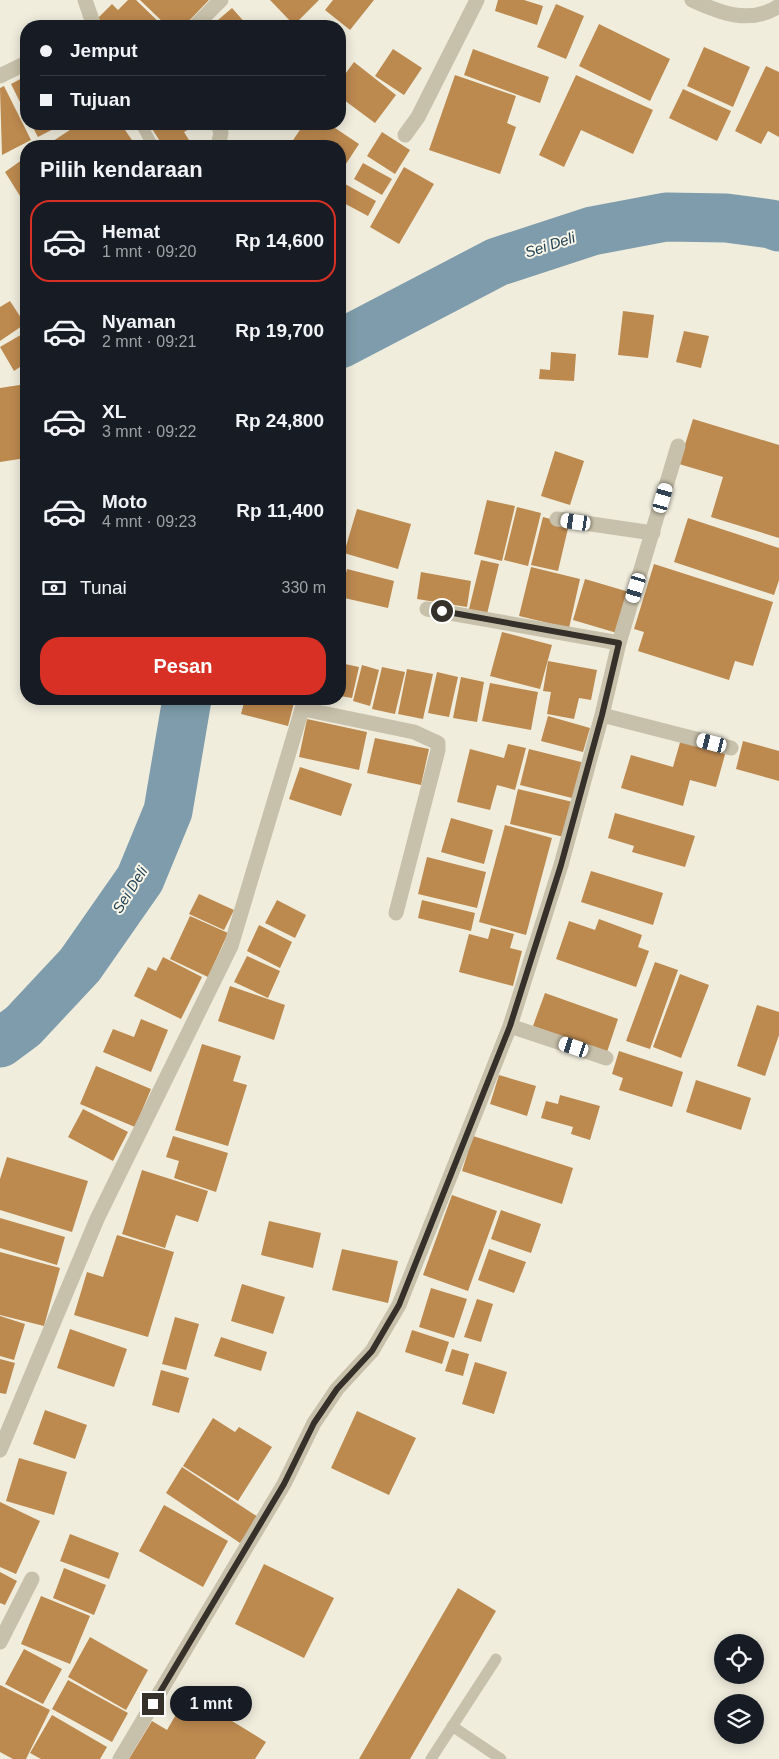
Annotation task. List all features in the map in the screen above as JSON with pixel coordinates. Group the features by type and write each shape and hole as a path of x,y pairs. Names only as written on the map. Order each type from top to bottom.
{"street":[{"path":"85,0 92,20"},
{"path":"201,20 221,0"},
{"path":"405,135 418,117 477,0"},
{"path":"692,0 721,14 763,15 779,6"},
{"path":"0,76 20,66"},
{"path":"120,1759 284,1484 314,1423 337,1389 372,1351 399,1305 510,1026 561,865 602,715 619,643 678,446"},
{"path":"557,519 653,533"},
{"path":"427,609 619,643"},
{"path":"0,1450 97,1219 231,946 304,705"},
{"path":"308,705 414,732 438,743 438,750 396,913"},
{"path":"602,715 731,748"},
{"path":"510,1026 606,1058"},
{"path":"0,1642 32,1579"}],"lane":[{"path":"431,1759 496,1659"},
{"path":"452,1726 501,1759"}],"building":[{"path":"128,0 136,0 157,20 100,20 98,18 112,4 118,10"},
{"path":"140,0 209,0 190,20 161,20"},
{"path":"270,0 319,0 299,20 289,20"},
{"path":"333,0 374,0 350,30 346,27 346,20 338,20 325,10"},
{"path":"498,0 524,0 543,6 537,25 495,11"},
{"path":"556,4 584,16 566,59 537,47"},
{"path":"232,8 243,20 218,20"},
{"path":"599,24 670,59 650,101 579,66"},
{"path":"704,47 750,67 733,107 687,86"},
{"path":"393,49 422,68 404,95 375,76"},
{"path":"473,49 549,77 540,103 464,75"},
{"path":"354,62 396,95 375,123 346,101 346,73"},
{"path":"766,66 779,72 779,137 768,131 761,144 735,131"},
{"path":"455,75 516,96 507,123 516,127 500,174 429,150"},
{"path":"576,75 653,110 633,154 581,130 564,167 539,155"},
{"path":"20,79 20,102 11,84"},
{"path":"4,86 20,118 20,130 26,130 31,140 20,140 20,146 2,155 0,88"},
{"path":"683,89 731,111 717,141 669,118"},
{"path":"34,130 51,130 38,137"},
{"path":"70,130 125,130 132,140 55,140"},
{"path":"153,130 188,130 184,132 189,140 159,140"},
{"path":"300,130 338,130 359,144 346,164 346,140 293,140"},
{"path":"382,132 410,150 395,174 367,156"},
{"path":"20,161 20,196 5,172"},
{"path":"363,163 392,179 382,195 354,179"},
{"path":"404,167 434,184 399,244 370,227"},
{"path":"346,185 376,201 368,216 346,204"},
{"path":"10,301 20,316 20,327 0,341 0,307"},
{"path":"623,311 654,315 648,358 618,355"},
{"path":"684,331 709,336 701,368 676,362"},
{"path":"20,335 20,367 14,371 0,347"},
{"path":"551,352 576,354 574,381 539,379 540,369 550,370"},
{"path":"20,385 20,459 0,462 0,388"},
{"path":"693,419 779,445 779,538 711,517 723,477 679,464"},
{"path":"555,451 584,461 570,505 541,496"},
{"path":"487,500 515,506 502,561 474,554"},
{"path":"517,507 541,513 528,566 504,560"},
{"path":"357,509 411,524 398,569 346,554 346,546"},
{"path":"543,517 569,524 558,571 531,565"},
{"path":"688,518 779,548 779,580 774,595 674,562"},
{"path":"481,560 499,564 487,614 469,609"},
{"path":"654,564 773,602 753,666 735,661 729,680 638,651 644,632 634,629"},
{"path":"531,567 580,579 569,628 519,616"},
{"path":"347,569 394,581 388,608 346,598"},
{"path":"421,572 471,581 467,607 417,599"},
{"path":"585,579 629,592 617,633 573,620"},
{"path":"502,632 552,645 540,689 490,676"},
{"path":"548,661 597,670 591,700 579,698 574,719 547,714 551,692 543,691"},
{"path":"346,664 359,667 352,698 346,697"},
{"path":"362,665 379,670 370,706 353,701"},
{"path":"382,667 405,672 395,714 372,709"},
{"path":"407,669 433,674 423,719 398,714"},
{"path":"437,672 458,677 449,717 428,713"},
{"path":"461,677 484,682 477,722 453,718"},
{"path":"490,683 538,692 531,730 482,721"},
{"path":"243,705 293,705 288,726 241,714"},
{"path":"548,716 590,728 583,752 541,741"},
{"path":"307,719 367,732 359,770 299,757"},
{"path":"375,738 429,749 421,785 367,773"},
{"path":"681,739 726,751 716,787 690,780 683,806 621,788 631,755 673,767"},
{"path":"743,741 779,751 779,781 736,769"},
{"path":"508,744 526,748 515,790 497,785 490,810 457,802 470,749 504,758"},
{"path":"529,749 585,763 576,799 520,785"},
{"path":"300,767 352,784 341,816 289,799"},
{"path":"518,789 577,803 568,838 510,824"},
{"path":"615,813 695,836 685,867 632,852 634,846 608,838"},
{"path":"451,818 493,830 484,864 441,852"},
{"path":"505,825 552,838 526,935 479,922"},
{"path":"427,857 486,872 477,908 418,894"},
{"path":"591,871 663,893 653,925 581,902"},
{"path":"199,894 234,910 224,930 189,914"},
{"path":"277,900 306,915 295,938 265,923"},
{"path":"422,900 475,913 471,931 418,918"},
{"path":"190,916 228,933 208,977 170,959"},
{"path":"599,919 642,935 638,947 649,951 636,987 556,959 569,921 595,930"},
{"path":"259,925 292,942 280,968 247,951"},
{"path":"491,928 514,934 510,948 522,951 513,986 459,972 469,934 488,939"},
{"path":"247,956 280,971 268,998 234,982"},
{"path":"163,957 202,977 181,1019 134,996 148,967 156,971"},
{"path":"655,962 678,970 650,1049 626,1041"},
{"path":"680,974 709,985 681,1058 653,1047"},
{"path":"230,986 285,1005 274,1040 218,1021"},
{"path":"545,993 618,1019 607,1052 533,1026"},
{"path":"757,1005 779,1012 779,1035 765,1076 737,1066"},
{"path":"141,1019 168,1030 151,1072 103,1052 113,1029 134,1037"},
{"path":"202,1044 241,1056 233,1081 247,1085 228,1146 175,1130"},
{"path":"619,1051 683,1072 672,1107 619,1090 623,1078 612,1074"},
{"path":"96,1066 151,1089 135,1127 80,1104"},
{"path":"499,1075 536,1086 527,1116 490,1104"},
{"path":"696,1080 751,1098 741,1130 686,1112"},
{"path":"560,1095 600,1106 590,1140 571,1134 573,1127 541,1118 546,1101 558,1104"},
{"path":"83,1109 128,1132 113,1161 68,1137"},
{"path":"173,1136 228,1153 216,1192 174,1178 179,1161 166,1157"},
{"path":"473,1136 573,1168 562,1204 462,1171"},
{"path":"7,1157 88,1181 72,1232 0,1210 0,1179"},
{"path":"142,1170 208,1191 198,1222 176,1215 165,1248 122,1234"},
{"path":"452,1195 497,1211 468,1291 423,1275"},
{"path":"501,1210 541,1224 531,1253 491,1239"},
{"path":"0,1218 65,1237 57,1265 0,1248"},
{"path":"269,1221 321,1233 313,1268 261,1255"},
{"path":"117,1235 174,1252 148,1337 74,1315 87,1272 103,1277"},
{"path":"342,1249 398,1261 388,1303 332,1290"},
{"path":"489,1249 526,1262 514,1293 478,1280"},
{"path":"0,1252 60,1268 44,1326 0,1315"},
{"path":"242,1284 285,1297 273,1334 231,1321"},
{"path":"431,1288 467,1299 454,1338 419,1327"},
{"path":"477,1299 493,1304 481,1342 464,1337"},
{"path":"0,1316 25,1324 14,1360 0,1356"},
{"path":"175,1317 199,1324 186,1370 162,1364"},
{"path":"70,1329 127,1349 114,1387 57,1368"},
{"path":"412,1330 449,1342 442,1364 405,1352"},
{"path":"221,1337 267,1352 261,1371 214,1356"},
{"path":"452,1349 469,1354 463,1376 445,1371"},
{"path":"0,1359 15,1363 6,1394 0,1393"},
{"path":"475,1362 507,1372 494,1414 462,1404"},
{"path":"161,1370 189,1378 179,1413 152,1405"},
{"path":"45,1410 87,1425 75,1459 33,1444"},
{"path":"357,1411 416,1438 389,1495 331,1468"},
{"path":"213,1418 235,1432 239,1427 272,1447 238,1501 183,1466"},
{"path":"19,1458 67,1472 54,1515 6,1501"},
{"path":"182,1467 258,1517 240,1543 166,1493"},
{"path":"0,1502 40,1521 16,1574 0,1567"},
{"path":"164,1505 228,1541 203,1587 139,1551"},
{"path":"70,1534 119,1553 109,1579 60,1561"},
{"path":"264,1564 334,1598 304,1658 235,1624"},
{"path":"64,1568 106,1585 94,1615 53,1598"},
{"path":"0,1572 17,1581 5,1605 0,1603"},
{"path":"458,1588 496,1611 410,1759 359,1759"},
{"path":"41,1596 90,1616 70,1664 21,1644"},
{"path":"90,1637 148,1670 126,1710 68,1677"},
{"path":"24,1649 62,1669 43,1704 5,1684"},
{"path":"68,1680 128,1713 112,1742 52,1709"},
{"path":"0,1685 50,1710 26,1759 13,1759 0,1752"},
{"path":"188,1694 266,1742 255,1759 129,1759 152,1721 167,1730"},
{"path":"52,1715 107,1747 100,1759 41,1759 30,1753"}],"waterway":[{"name":"Sei Deli","path":"346,341 497,262 592,231 666,217 726,218 771,224 779,227"},
{"name":"Sei Deli","path":"0,1043 23,1026 80,965 140,879 168,811 186,705"}],"route":[{"path":"153,1704 284,1484 314,1423 337,1389 356,1366 372,1351 399,1305 510,1026 561,865 602,715 619,643 442,611"}]}
